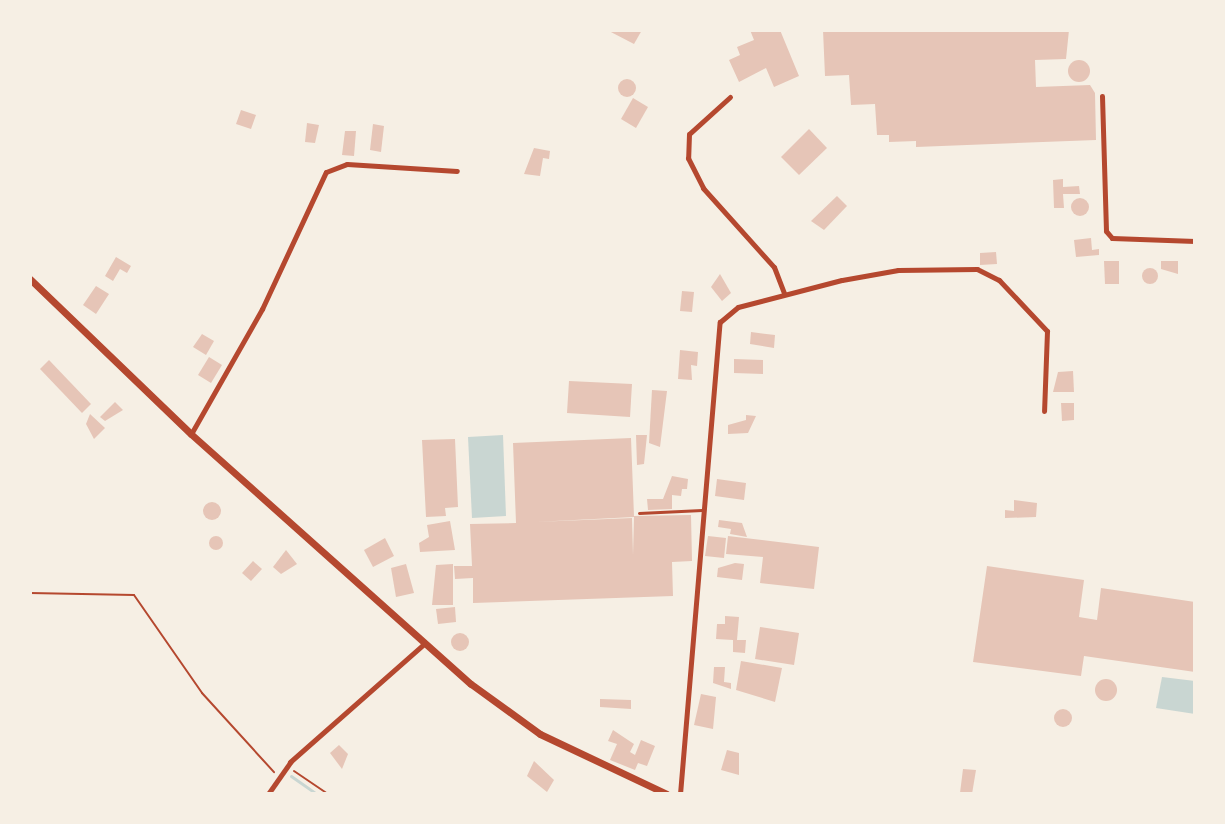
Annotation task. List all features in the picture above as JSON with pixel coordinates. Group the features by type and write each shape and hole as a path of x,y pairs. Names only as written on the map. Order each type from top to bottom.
{"street":[{"path":"1102,96 1106,231 1112,238 1195,241"},
{"path":"730,97 689,134 688,158 703,188 774,267 784,293"},
{"path":"191,434 262,309 326,172 347,164 457,171"},
{"path":"680,794 720,322 738,307 784,293 898,270 988,272 1047,331 1044,411"},
{"path":"30,279 191,434 424,644 540,734 639,785 667,794"},
{"path":"268,794 279,775 424,644"}],"lane":[{"path":"639,513 702,510"}],"path":[{"path":"30,593 134,595 239,739 279,775 294,770 328,794"}],"shaded area":[{"path":"503,435 506,516 472,518 468,437"},
{"path":"1162,677 1195,681 1195,714 1156,708"}],"building":[{"path":"607,30 642,30 634,44"},
{"path":"750,30 780,30 799,76 774,87 766,68 739,82 729,60 740,55 737,47 754,40"},
{"path":"823,30 1069,30 1066,59 1035,60 1036,87 1090,85 1095,93 1096,140 916,147 916,141 889,142 889,135 877,135 875,104 851,105 849,75 825,76"},
{"path":"1079,60 1090,71 1079,82 1068,71"},
{"path":"627,79 636,88 627,97 618,88"},
{"path":"633,98 648,107 636,128 621,119"},
{"path":"241,110 256,115 251,129 236,124"},
{"path":"307,123 319,125 315,143 305,142"},
{"path":"373,124 384,126 381,152 370,150"},
{"path":"809,129 827,148 799,175 781,157"},
{"path":"345,131 356,131 354,156 342,155"},
{"path":"534,148 550,151 549,159 543,158 540,176 524,174"},
{"path":"1063,179 1063,187 1079,186 1080,194 1063,194 1064,208 1054,208 1053,180"},
{"path":"837,196 847,206 824,230 811,221"},
{"path":"1076,198 1084,198 1089,207 1087,214 1076,216 1071,211 1071,203"},
{"path":"1091,238 1092,250 1099,249 1099,255 1076,257 1074,240"},
{"path":"996,252 997,264 980,265 980,253"},
{"path":"116,257 131,266 127,273 120,269 113,281 105,276"},
{"path":"1104,261 1119,261 1119,284 1105,284"},
{"path":"1161,261 1178,261 1178,274 1161,269"},
{"path":"1150,268 1156,270 1156,282 1150,284 1144,282 1142,276 1144,270"},
{"path":"720,274 731,293 722,301 711,287"},
{"path":"96,286 109,294 96,314 83,305"},
{"path":"682,291 694,292 692,312 680,311"},
{"path":"751,332 775,335 774,348 750,344"},
{"path":"202,334 214,341 206,355 193,347"},
{"path":"680,350 698,352 697,366 691,365 692,380 678,379"},
{"path":"209,357 222,365 211,383 198,375"},
{"path":"734,359 763,360 763,374 734,373"},
{"path":"49,360 91,404 82,413 40,369"},
{"path":"1073,371 1074,392 1053,392 1058,372"},
{"path":"569,381 632,384 630,417 567,413"},
{"path":"652,390 667,391 660,447 649,443"},
{"path":"115,402 123,410 105,421 100,417"},
{"path":"1061,403 1074,403 1074,420 1062,421"},
{"path":"90,414 105,428 94,439 86,424"},
{"path":"746,415 756,416 748,433 728,434 728,425 746,420"},
{"path":"636,435 647,435 644,464 637,465"},
{"path":"631,438 634,516 691,515 692,561 672,562 673,596 473,603 473,578 455,579 454,566 472,566 470,524 516,523 513,443","holes":["634,517 633,555 632,518 535,522"]},
{"path":"455,439 458,507 445,508 446,516 426,517 422,440"},
{"path":"672,476 688,479 687,489 682,489 681,496 672,495 672,509 648,510 647,499 663,499"},
{"path":"717,479 746,483 744,500 715,496"},
{"path":"1014,500 1037,503 1036,517 1005,518 1005,510 1014,511"},
{"path":"208,502 216,502 221,511 219,518 208,520 203,515 203,507"},
{"path":"719,520 742,523 747,537 730,534 731,529 718,527"},
{"path":"450,521 455,550 420,552 419,543 429,537 427,525"},
{"path":"216,536 223,543 216,550 209,543"},
{"path":"708,536 726,538 724,558 705,556"},
{"path":"728,536 819,547 814,589 760,583 763,557 726,554"},
{"path":"385,538 394,556 373,567 364,550"},
{"path":"286,550 297,564 281,574 273,567"},
{"path":"253,561 262,569 251,581 242,573"},
{"path":"406,564 414,593 396,597 391,568"},
{"path":"453,564 453,605 432,605 436,565"},
{"path":"744,564 742,580 717,577 718,568"},
{"path":"987,566 1084,580 1079,617 1097,620 1101,588 1195,602 1195,672 1084,656 1081,676 973,662"},
{"path":"455,607 456,622 438,624 436,609"},
{"path":"725,616 739,617 737,640 746,640 745,653 733,652 733,640 716,639 717,624 725,624"},
{"path":"760,627 799,633 794,665 755,659"},
{"path":"460,633 469,642 460,651 451,642"},
{"path":"741,661 782,668 775,702 736,690"},
{"path":"714,667 725,667 724,682 731,683 731,689 713,683"},
{"path":"1106,679 1114,682 1117,690 1114,698 1106,701 1098,698 1095,690 1098,682"},
{"path":"701,694 716,697 713,729 694,725"},
{"path":"600,699 631,700 631,709 600,707"},
{"path":"1063,709 1072,718 1063,727 1054,718"},
{"path":"613,730 634,744 630,752 635,755 641,740 655,746 647,766 638,763 635,770 610,760 617,744 608,741"},
{"path":"339,745 348,754 342,769 330,753"},
{"path":"727,750 739,753 739,775 721,770"},
{"path":"534,761 554,780 547,792 527,776"},
{"path":"963,769 976,770 972,794 960,793"}],"waterway":[{"path":"291,776 317,794"}]}
